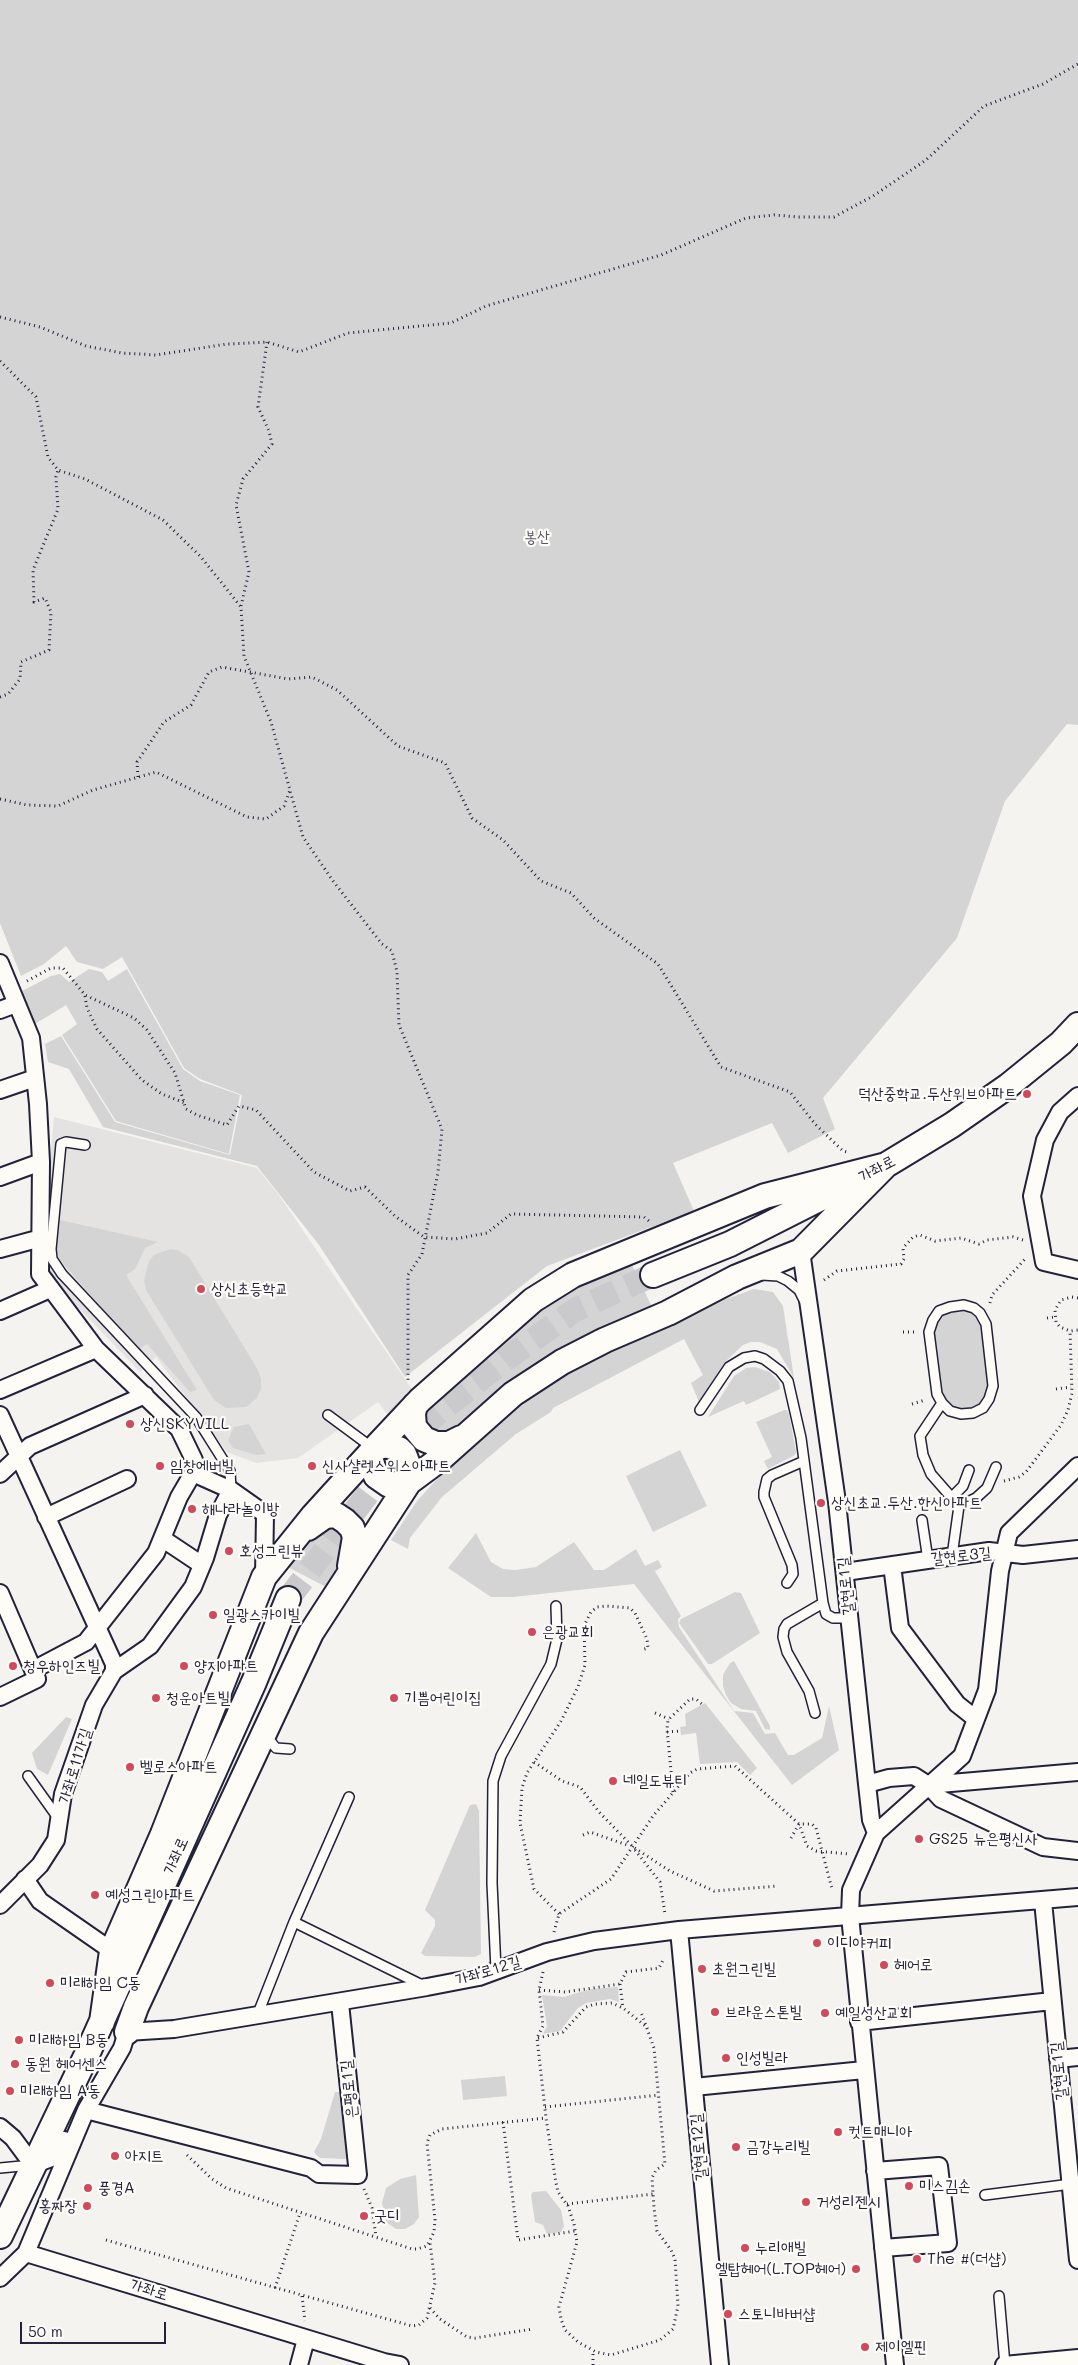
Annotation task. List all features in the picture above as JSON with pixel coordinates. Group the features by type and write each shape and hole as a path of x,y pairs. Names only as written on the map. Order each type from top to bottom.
{"main road":[{"name":"가좌로","path":"654,1275 730,1244 886,1165 952,1125 1008,1086 1061,1042 1078,1025"},
{"path":"102,2022 112,1951 163,1834 264,1577 293,1540 374,1449 411,1395 533,1300 573,1275 765,1196 886,1165"},
{"path":"126,2032 311,1633 408,1482 440,1459 461,1438 513,1394 562,1362 605,1340 668,1313 737,1277 801,1251 886,1165"},
{"path":"411,1395 414,1427 424,1439 436,1444 449,1444 461,1438"},
{"path":"374,1449 370,1458 376,1476 389,1485 408,1482"},
{"path":"293,1540 325,1516 336,1515 345,1521 352,1528 355,1537 351,1564 343,1584"},
{"name":"가좌로","path":"0,2236 102,2022 254,1682 288,1599"}],"street":[{"path":"0,963 30,1038 41,1162 40,1274 96,1349 179,1430 193,1466 265,1514 264,1577"},
{"path":"0,1010 14,996"},
{"path":"0,1090 35,1078"},
{"path":"1078,1096 1060,1112 1045,1140 1032,1196 1037,1246 1044,1262 1078,1270"},
{"path":"0,1177 41,1162"},
{"path":"0,1249 40,1238"},
{"name":"갈현로1길","path":"801,1251 837,1502 871,1820 876,1833"},
{"path":"0,1310 50,1289"},
{"path":"0,1390 96,1349"},
{"path":"0,1474 30,1446 145,1395"},
{"path":"0,1414 114,1664 114,1671"},
{"path":"0,1697 86,1642 156,1552 193,1466"},
{"path":"895,2365 860,2022 845,1916 851,1890 876,1833 962,1756 987,1690 1000,1571 1009,1533 1078,1466"},
{"path":"46,1517 127,1479"},
{"name":"가좌로11가길","path":"0,1904 40,1865 56,1840 63,1794 94,1705 114,1671 150,1646 194,1587 218,1515 231,1490"},
{"path":"163,1539 202,1565"},
{"name":"갈현로3길","path":"845,1572 989,1551 1023,1555 1078,1549"},
{"path":"892,1565 900,1628 957,1704 976,1719"},
{"path":"0,1592 35,1674"},
{"path":"928,1785 1078,1772"},
{"path":"867,1784 889,1778 914,1776 928,1785 941,1799 1043,1847 1078,1851"},
{"path":"25,1879 40,1901 112,1951"},
{"path":"845,1916 1078,1897"},
{"name":"갈현로1길","path":"1043,1901 1078,2260"},
{"name":"가좌로12길","path":"126,2032 174,2029 340,2003 427,1987 479,1976 547,1952 594,1941 673,1931 845,1916"},
{"name":"갈현로12길","path":"673,1931 694,2087 720,2365"},
{"path":"860,2022 1052,2001"},
{"name":"은평로1길","path":"340,2003 358,2174"},
{"path":"0,2278 26,2253 86,2110 122,2048 126,2032"},
{"path":"0,2127 13,2138 33,2164 54,2157 85,2096 103,2065 126,2032"},
{"path":"1058,2059 1078,2057"},
{"path":"694,2087 864,2070"},
{"path":"86,2110 311,2168 319,2174 358,2174"},
{"path":"875,2172 939,2166 948,2243 883,2248"},
{"name":"가좌로","path":"26,2253 306,2339"},
{"path":"299,2365 306,2339 400,2365"},
{"path":"1005,2365 1078,2358"}],"lane":[{"path":"85,1145 66,1142 61,1144 51,1249 52,1260 62,1274 196,1417 230,1471 231,1490"},
{"path":"737,1277 766,1274 778,1276 799,1290 808,1307"},
{"path":"964,1305 974,1308 980,1313 986,1324 993,1386 989,1398 982,1408 973,1412 961,1414 950,1411 942,1404 937,1394 929,1332 939,1311 964,1305"},
{"path":"700,1410 730,1367 744,1358 755,1356 764,1359 780,1370 788,1380 804,1461 823,1603 826,1614 832,1618 849,1618"},
{"path":"942,1404 920,1436 923,1455 931,1474 959,1506 952,1556"},
{"path":"328,1415 374,1449"},
{"path":"787,1583 793,1574 792,1566 764,1498 764,1492 767,1480 772,1475 804,1461"},
{"path":"959,1506 976,1498 989,1486 996,1467"},
{"path":"952,1497 963,1486 969,1470"},
{"path":"922,1520 928,1560"},
{"path":"815,1713 809,1691 787,1652 783,1636 787,1624 823,1603"},
{"path":"496,1970 492,1883 493,1781 501,1756 551,1664 557,1639 556,1606"},
{"path":"265,1731 267,1739 276,1748 290,1749"},
{"path":"28,1776 60,1821"},
{"path":"257,2016 294,1922 349,1798"},
{"path":"294,1922 427,1987"},
{"path":"0,2168 33,2164"},
{"path":"985,2195 1070,2184"},
{"path":"999,2296 1005,2365"}],"path":[{"path":"0,317 40,327 86,346 122,353 156,355 227,344 267,342 299,352 348,334 451,323 486,306 661,255 746,218 774,215 800,217 834,216 873,196 926,160 984,106 1043,84 1078,64"},
{"path":"267,342 258,407 269,431 272,444 243,479 236,505 249,572 241,607 244,656 271,722 302,837 333,881 382,944 392,951 397,972 399,1025 442,1129 438,1172 422,1254 408,1275 411,1395"},
{"path":"0,361 36,397 48,457 58,470 85,479 162,520 201,557 241,607"},
{"path":"0,698 8,694 20,679 22,662 49,650 51,612 45,598 34,602 33,570 58,509 56,477 58,470"},
{"path":"138,777 137,762 164,722 191,704 209,672 222,667 288,679 312,677 337,690 398,746 445,764 472,818 503,840 541,881 570,894 594,918 658,964 721,1067 790,1092 815,1124 843,1151 852,1152"},
{"path":"0,799 27,804 58,806 93,790 156,772 247,817 266,819 284,806 290,789"},
{"path":"14,996 51,968 63,968 85,995 87,1008 97,1029 142,1080 162,1094 185,1103"},
{"path":"85,995 134,1018 147,1030 175,1073 186,1109 197,1115 227,1125 239,1106 256,1110 314,1172 350,1191 366,1187 395,1216 424,1237 455,1239 487,1233 511,1214 644,1217 669,1236"},
{"path":"824,1280 837,1271 902,1264 904,1259 903,1248 912,1237 920,1235 935,1241 961,1238 979,1244 986,1240 1013,1237 1037,1246 992,1295 990,1307"},
{"path":"1078,1298 1072,1297 1061,1300 1055,1310 1055,1317 1060,1326 1070,1331 1078,1330"},
{"path":"1047,1318 1055,1317"},
{"path":"989,1486 1019,1477 1026,1472 1061,1425 1068,1410 1071,1387 1070,1331"},
{"path":"1056,1389 1071,1387"},
{"path":"560,1914 542,1900 534,1889 520,1823 522,1788 527,1773 565,1715 578,1687 585,1665 584,1626 591,1612 597,1608 607,1606 630,1608 647,1639 648,1648 641,1650"},
{"path":"673,1792 667,1732 669,1719 690,1699 696,1700 703,1705"},
{"path":"656,1713 669,1719"},
{"path":"667,1732 680,1730"},
{"path":"534,1762 562,1782 580,1787 599,1812 632,1847 660,1882 673,1931 659,1968 626,1972 620,1984 623,2008"},
{"path":"641,2012 654,2048 665,2164 656,2170 652,2178 657,2231 671,2250 675,2259 678,2306 673,2329 660,2340 611,2355 593,2350 569,2335 561,2319 559,2307 575,2249 575,2231 567,2204 558,2192 556,2184 537,2038 543,2026 539,1990 547,1952 560,1914 611,1879 653,1816 690,1773 698,1769 720,1764 735,1766 747,1774 799,1824 807,1846 816,1851 866,1855"},
{"path":"791,1838 799,1824"},
{"path":"799,1824 812,1824 816,1828 845,1916"},
{"path":"584,1835 590,1832 632,1847 670,1871 714,1891 778,1886"},
{"path":"539,1990 565,1992 620,1984"},
{"path":"537,2038 563,2032 586,2006 612,2003 623,2008 649,2030"},
{"path":"545,2107 659,2095"},
{"path":"502,2122 518,2240 575,2231"},
{"path":"358,2174 372,2208 376,2237"},
{"path":"567,2204 653,2194"},
{"path":"275,2288 300,2213"},
{"path":"106,2240 404,2325 420,2325 427,2318 435,2283 430,2242"},
{"path":"429,2307 440,2319 467,2337 475,2338 533,2329"},
{"path":"593,2350 593,2365"}],"shaded area":[{"name":"상신초등학교","path":"54,1117 257,1168 278,1194 416,1395 390,1418 378,1402 298,1458 256,1463 227,1452 156,1357 140,1372 48,1276 46,1201"}],"green space":[{"name":"봉산","path":"0,0 1078,0 1078,725 1067,724 1005,801 957,938 823,1098 835,1129 788,1153 772,1123 673,1163 694,1211 547,1266 405,1377 319,1245 257,1166 103,1127 69,1069 48,1062 45,1044 61,1036 115,1122 230,1155 242,1095 200,1079 184,1068 122,957 103,969 77,962 66,946 44,964 21,976 0,923"},
{"path":"89,969 102,972 108,981 127,969 183,1069 200,1081 240,1095 229,1154 116,1121 62,1035 77,1024 66,1005 35,1024 22,991 51,976 60,974 69,982"},
{"path":"60,1220 158,1242 145,1248 135,1269 126,1275 197,1390 190,1392 147,1344 138,1350 56,1255"},
{"path":"170,1249 178,1250 189,1257 258,1370 261,1379 261,1389 257,1398 246,1407 226,1408 214,1400 146,1290 144,1280 149,1261 154,1255"},
{"path":"631,1263 653,1309 446,1440 428,1431 423,1413 549,1297"},
{"path":"754,1289 773,1292 783,1306 794,1378 777,1349 760,1342 751,1342 743,1345 725,1362 699,1402 691,1383 703,1375 684,1339 553,1408 551,1412 516,1434 442,1497 410,1538 408,1549 391,1540 417,1501 446,1469 536,1393 632,1340 726,1299"},
{"path":"964,1305 980,1313 993,1386 989,1399 973,1413 950,1411 937,1394 933,1320 939,1311"},
{"path":"755,1367 770,1372 779,1382 780,1389 746,1405 744,1401 708,1417 734,1376 746,1368"},
{"path":"787,1410 789,1414 796,1452 795,1455 768,1469 764,1461 772,1457 756,1422"},
{"path":"249,1424 266,1454 256,1455 233,1448 228,1440 234,1427"},
{"path":"680,1450 707,1506 653,1532 626,1476"},
{"path":"324,1523 344,1530 340,1561 328,1588 282,1564"},
{"path":"476,1533 491,1562 503,1569 515,1570 536,1567 574,1542 594,1570 604,1570 636,1549 645,1566 658,1560 662,1567 655,1571 681,1616 678,1619 679,1627 734,1711 753,1713 765,1734 775,1733 788,1755 794,1755 822,1738 829,1706 839,1750 792,1785 634,1584 513,1597 491,1597 448,1568"},
{"path":"735,1592 741,1593 760,1633 712,1664 708,1664 679,1623 681,1619"},
{"path":"734,1661 770,1726 770,1730 765,1729 756,1711 741,1709 731,1703 726,1695 723,1686 723,1675 730,1663"},
{"path":"705,1703 757,1768 750,1775 737,1762 700,1764 696,1733 681,1735 680,1727 686,1726 685,1714"},
{"path":"66,1717 72,1719 48,1775 37,1769 32,1753"},
{"path":"476,1804 479,1811 481,1954 475,1957 425,1956 421,1953 435,1926 435,1920 425,1910 470,1805"},
{"path":"618,1987 619,2002 610,1999 586,2003 578,2008 560,2031 543,2034 547,2026 542,1995 564,1997 590,1989"},
{"path":"505,2076 507,2096 463,2100 461,2080"},
{"path":"335,2092 339,2092 348,2159 320,2158 314,2152 321,2139"},
{"path":"416,2175 419,2217 414,2224 405,2229 396,2229 386,2222 382,2203 386,2188 400,2179"},
{"path":"546,2191 561,2210 564,2226 561,2232 547,2234 543,2225 535,2222 531,2195 533,2192"}],"tunnel":[{"path":"288,1599 405,1445 428,1421 506,1359 575,1310 653,1275"}],"place":[{"name":"덕산중학교.두산위브아파트","path":"1027,1094"},
{"name":"상신초등학교","path":"201,1289"},
{"name":"상신SKYVILL","path":"130,1424"},
{"name":"임창에버빌","path":"160,1466"},
{"name":"신사샬렛스위스아파트","path":"312,1466"},
{"name":"상신초교.두산.한신아파트","path":"821,1503"},
{"name":"해나라놀이방","path":"192,1509"},
{"name":"호성그린뷰","path":"229,1551"},
{"name":"일광스카이빌","path":"213,1615"},
{"name":"은광교회","path":"532,1632"},
{"name":"청우하인즈빌","path":"13,1666"},
{"name":"양지아파트","path":"184,1666"},
{"name":"청운아트빌","path":"156,1698"},
{"name":"기쁨어린이집","path":"394,1698"},
{"name":"벨로스아파트","path":"130,1767"},
{"name":"네일도뷰티","path":"613,1781"},
{"name":"GS25 뉴은평신사","path":"919,1839"},
{"name":"예성그린아파트","path":"95,1895"},
{"name":"이디야커피","path":"817,1943"},
{"name":"헤어로","path":"884,1965"},
{"name":"초원그린빌","path":"702,1969"},
{"name":"미래하임 C동","path":"50,1983"},
{"name":"브라운스톤빌","path":"715,2012"},
{"name":"예일성산교회","path":"825,2013"},
{"name":"미래하임 B동","path":"19,2040"},
{"name":"인성빌라","path":"726,2058"},
{"name":"동원 헤어센스","path":"15,2064"},
{"name":"미래하임 A동","path":"10,2091"},
{"name":"컷트매니아","path":"838,2132"},
{"name":"금강누리빌","path":"736,2147"},
{"name":"아지트","path":"115,2156"},
{"name":"미스김손","path":"909,2186"},
{"name":"풍경A","path":"88,2188"},
{"name":"거성리젠시","path":"806,2202"},
{"name":"홍짜장","path":"87,2206"},
{"name":"굿디","path":"364,2216"},
{"name":"누리애빌","path":"745,2248"},
{"name":"The #(더샵)","path":"917,2259"},
{"name":"엘탑헤어(L.TOP헤어)","path":"856,2269"},
{"name":"스토니바버샵","path":"728,2314"},
{"name":"제이엘핀","path":"865,2347"}]}
